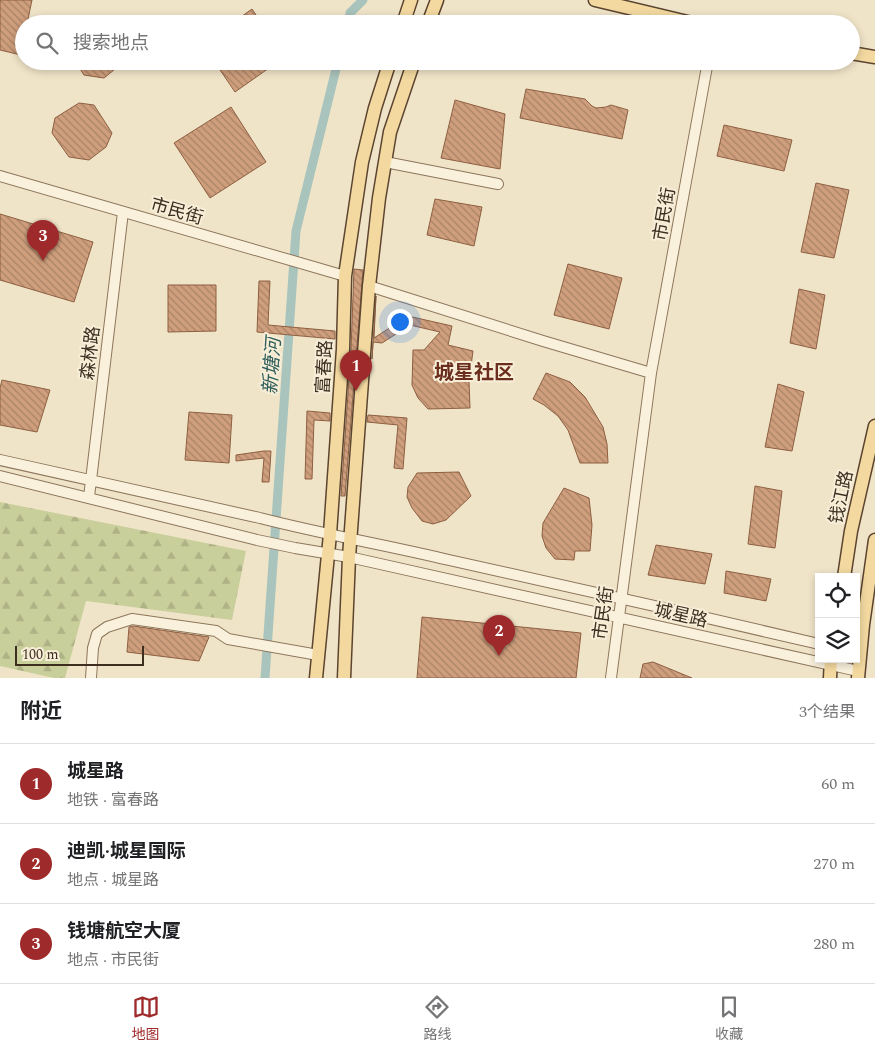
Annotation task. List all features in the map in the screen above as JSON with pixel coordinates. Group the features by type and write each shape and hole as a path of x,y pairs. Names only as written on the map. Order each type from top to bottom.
{"main road":[{"path":"406,15 411,0"},
{"path":"431,15 436,0"},
{"path":"596,0 658,15"},
{"path":"860,54 875,57"},
{"name":"富春路","path":"316,678 330,534 343,348 345,276 362,162 375,108 387,70"},
{"path":"344,678 349,557 369,286 390,132 411,70"},
{"name":"钱江路","path":"845,573 851,531 875,426"},
{"path":"860,639 875,540"}],"street":[{"name":"市民街","path":"611,678 651,373 706,70"},
{"path":"385,162 498,184"},
{"name":"市民街","path":"0,176 345,276"},
{"name":"森林路","path":"89,497 123,212"},
{"path":"369,286 651,373"},
{"name":"城星路","path":"0,460 815,643"},
{"name":"城星路","path":"0,476 257,540 349,557 858,674"},
{"path":"91,678 93,648 97,634 107,627 132,619 216,631 228,639 318,654"}],"green space":[{"path":"0,502 246,551 232,620 86,601 65,678 54,678 0,666"}],"building":[{"path":"0,0 32,0 29,15 15,15 15,54 0,50"},
{"path":"252,9 256,15 244,15"},
{"path":"81,70 114,70 104,78 84,75"},
{"path":"220,70 266,70 235,92"},
{"path":"526,89 585,99 596,108 611,105 628,110 622,139 520,118"},
{"path":"455,100 505,114 500,169 441,158"},
{"path":"79,103 94,105 112,133 106,147 89,160 69,157 52,133 55,118"},
{"path":"231,107 266,162 210,198 174,143"},
{"path":"724,125 792,140 784,171 717,156"},
{"path":"816,183 849,190 834,258 801,252"},
{"path":"435,199 482,207 474,246 427,235"},
{"path":"0,214 93,242 74,302 0,280"},
{"path":"568,264 622,278 609,329 554,315"},
{"path":"354,269 363,270 345,496 341,496 351,350"},
{"path":"259,281 270,281 268,325 335,331 335,339 257,332"},
{"path":"168,285 216,285 216,331 168,332"},
{"path":"799,289 825,295 816,349 790,343"},
{"path":"376,296 374,338 408,316 452,326 448,345 473,351 469,381 470,408 428,409 418,398 412,385 413,350 424,350 440,332 410,325 382,343 373,342"},
{"path":"546,373 570,382 585,397 603,427 607,444 608,463 580,463 568,430 558,416 533,399"},
{"path":"2,380 50,390 37,432 0,425 0,388"},
{"path":"778,384 804,392 792,451 765,447"},
{"path":"307,411 330,413 330,421 314,420 312,479 305,479"},
{"path":"189,412 232,415 229,463 185,460"},
{"path":"368,415 407,418 403,469 394,468 398,425 367,422"},
{"path":"271,451 269,482 262,482 264,458 236,461 236,455"},
{"path":"459,472 471,496 446,520 433,524 422,521 412,508 407,497 408,487 417,473"},
{"path":"755,486 782,491 775,548 748,544"},
{"path":"564,488 589,498 592,525 590,551 575,551 574,560 555,559 546,548 542,536 543,523"},
{"path":"656,545 712,554 705,584 648,575"},
{"path":"726,571 771,579 766,601 724,593"},
{"path":"422,617 581,633 576,678 417,678"},
{"path":"129,627 209,637 199,661 127,652"},
{"path":"653,662 692,678 640,678 643,664"}],"waterway":[{"name":"新塘河","path":"350,15 363,0"},
{"name":"新塘河","path":"265,678 296,231 336,70"}],"place":[{"name":"钱塘航空大厦","path":"43,261"},
{"name":"城星路","path":"356,391"},
{"name":"迪凯·城星国际","path":"499,656"}],"district":[{"name":"城星社区","path":"474,372"}]}
